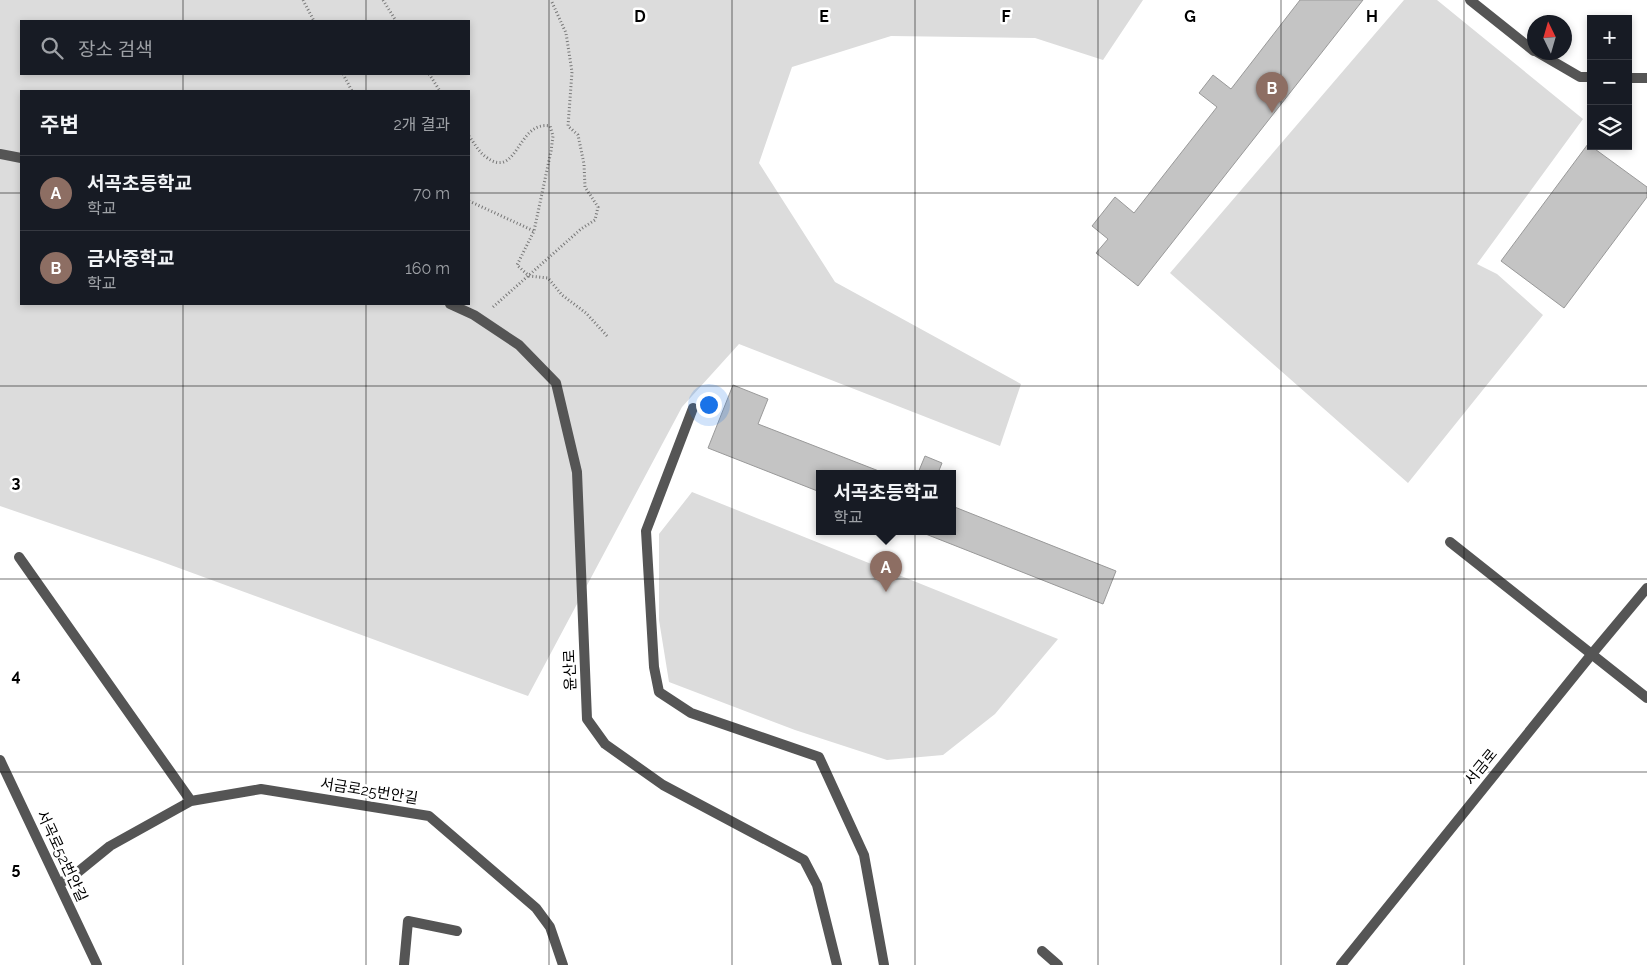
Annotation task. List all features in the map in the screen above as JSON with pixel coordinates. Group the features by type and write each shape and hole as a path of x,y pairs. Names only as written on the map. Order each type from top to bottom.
{"street":[{"path":"1470,0 1527,45"},
{"path":"1550,60 1580,77 1587,77"},
{"path":"1632,78 1647,78"},
{"path":"0,154 20,158"},
{"name":"윤산로","path":"452,305 481,320 519,345 556,383 577,472 587,719 605,744 663,785 804,860 817,884 837,965"},
{"path":"693,408 646,531 654,667 660,692 691,713 819,757 864,855 884,965"},
{"path":"1450,542 1647,698"},
{"path":"19,556 190,801"},
{"name":"서금로","path":"1341,965 1647,588"},
{"name":"서곡로52번안길","path":"0,760 96,965"},
{"name":"서금로25번안길","path":"58,884 78,872 110,846 190,801 261,789 429,816 536,908 550,928 563,965"},
{"path":"404,965 408,921 457,931"},
{"path":"1042,951 1058,965"}],"path":[{"path":"303,0 313,20"},
{"path":"383,0 395,20"},
{"path":"481,320 505,295 530,276 581,229 595,220 598,207 585,187 584,164 578,134 568,126 572,72 566,33 551,0"},
{"path":"344,75 351,90"},
{"path":"430,75 439,90"},
{"path":"470,137 485,156 496,163 504,163 532,129 542,125 550,126 553,136 551,151 534,231 517,265 530,276 548,278 562,295 586,312 608,337"},
{"path":"470,201 534,231"}],"shaded area":[{"path":"0,0 1143,0 1103,60 1035,38 891,36 792,67 759,163 835,282 1021,384 1000,446 739,344 682,407 528,696 157,560 0,506"},
{"path":"1404,0 1437,0 1583,119 1477,264 1497,274 1543,315 1408,483 1170,273"},
{"path":"692,492 1058,639 995,714 943,755 887,760 795,730 669,682 659,620 659,534"}],"building":[{"path":"1300,0 1363,0 1138,286 1096,253 1108,239 1092,226 1115,197 1134,213 1217,107 1199,93 1213,75 1231,89"},
{"path":"1587,145 1587,150 1596,150 1647,187 1647,197 1564,308 1501,261"},
{"path":"733,385 768,399 758,424 876,470 816,470 816,490 708,448"},
{"path":"925,456 942,463 939,470 919,470"},
{"path":"956,508 1116,571 1103,604 928,535 956,535"}],"place":[{"name":"금사중학교","path":"1272,113"},
{"name":"서곡초등학교","path":"886,592"}]}
